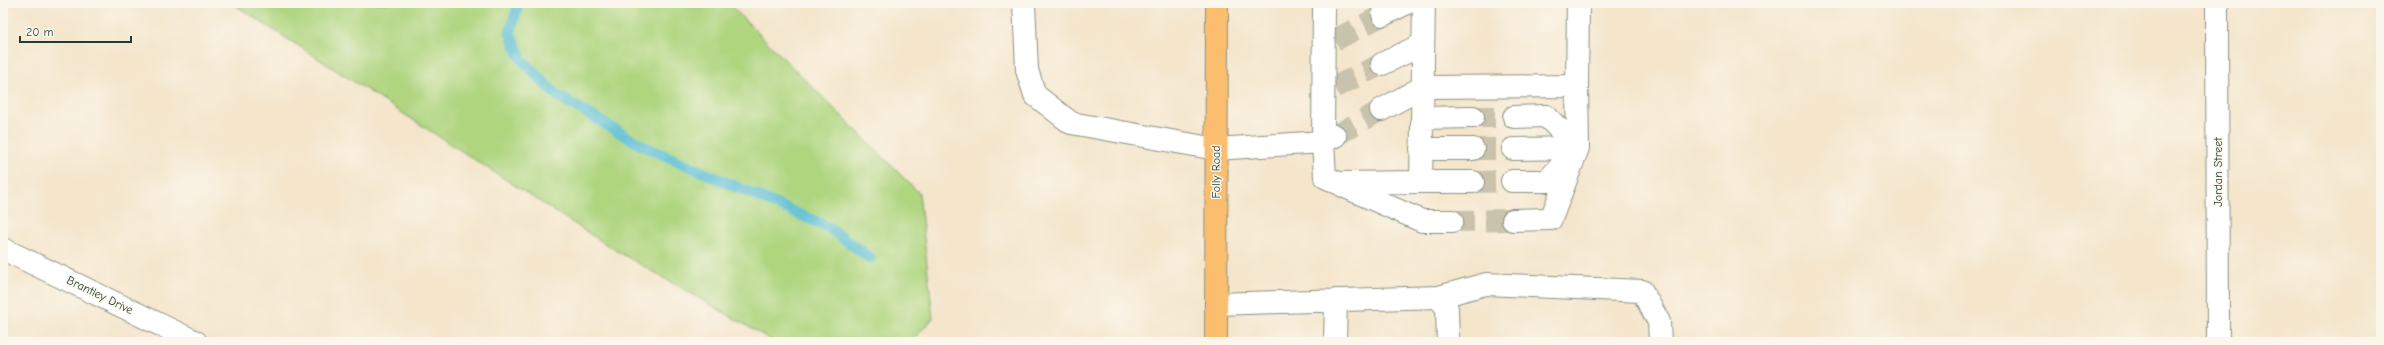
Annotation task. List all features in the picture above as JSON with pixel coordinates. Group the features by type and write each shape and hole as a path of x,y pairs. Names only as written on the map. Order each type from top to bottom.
{"main road":[{"name":"Folly Road","path":"1216,3 1216,342"}],"street":[{"path":"1024,3 1027,70 1035,95 1071,123 1216,149 1329,139"},
{"path":"1324,3 1330,43 1329,139 1325,177 1422,221 1452,221"},
{"path":"1383,15 1407,3"},
{"path":"1421,182 1424,3"},
{"path":"1513,220 1551,219 1578,148 1578,3"},
{"name":"Jordan Street","path":"2217,3 2218,342"},
{"path":"1382,64 1423,44"},
{"path":"1381,110 1422,87 1577,86"},
{"path":"1514,116 1546,116 1578,148"},
{"path":"1422,118 1472,117"},
{"path":"1514,149 1578,148"},
{"path":"1512,181 1547,181 1578,148"},
{"path":"1421,149 1473,149"},
{"path":"1338,183 1473,182"},
{"name":"Brantley Drive","path":"3,249 196,342"},
{"path":"1216,304 1438,297 1486,284 1642,291 1659,322 1660,342"},
{"path":"1438,297 1447,308 1448,342"},
{"path":"1335,342 1336,300"}],"green space":[{"path":"232,3 728,3 919,193 933,318 911,342 775,342 610,247"}],"waterway":[{"path":"519,3 510,33 521,59 555,94 641,145 828,227 870,258"}],"tunnel":[{"path":"1335,40 1383,15"},
{"path":"1335,87 1382,64"},
{"path":"1335,136 1381,110"},
{"path":"1473,117 1514,117"},
{"path":"1473,149 1513,149"},
{"path":"1473,182 1512,181"},
{"path":"1452,221 1513,220"}]}
